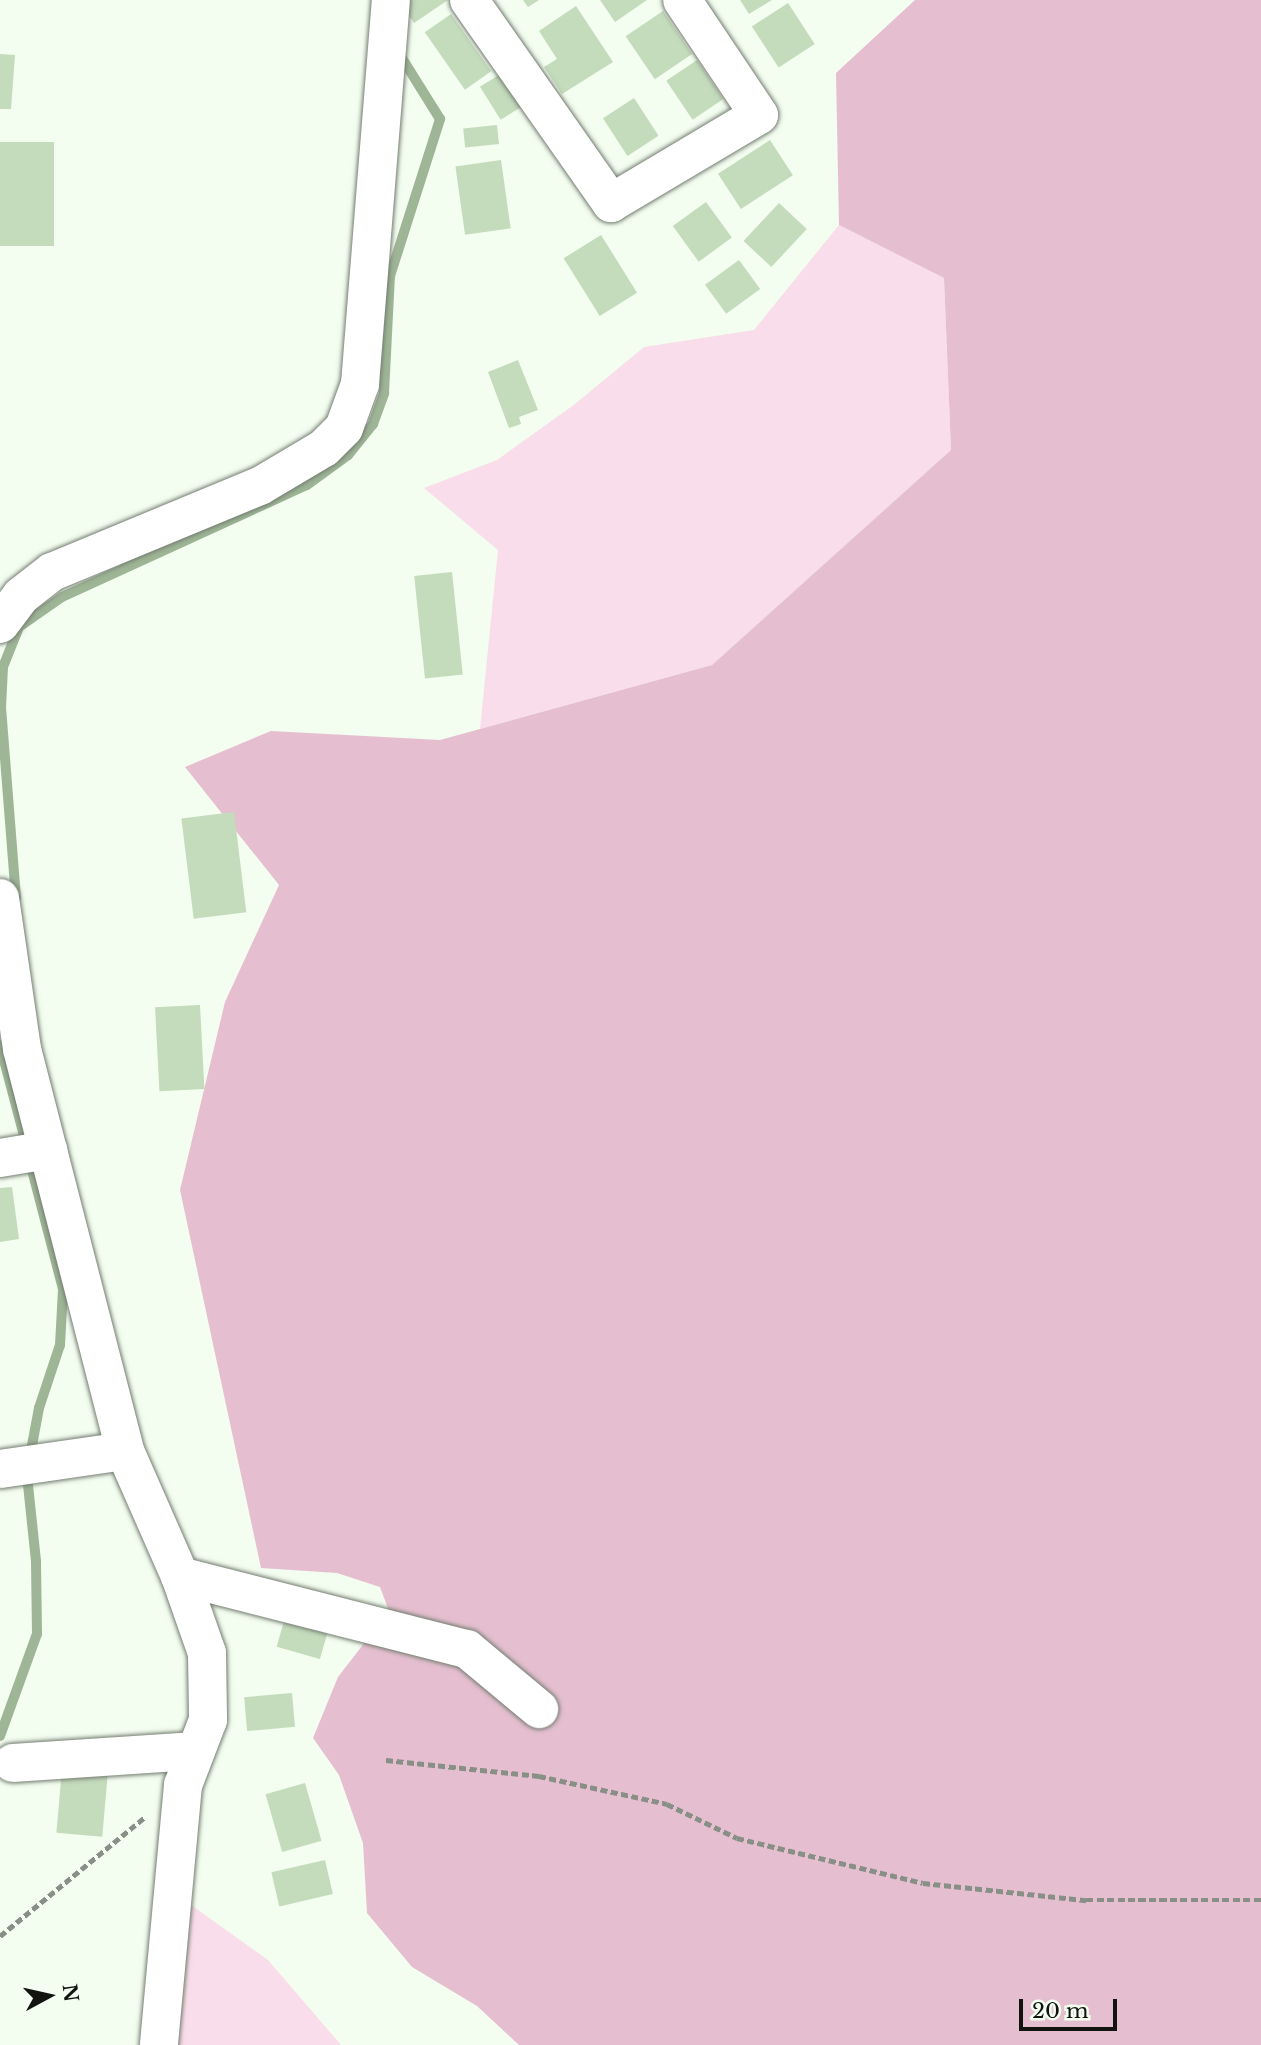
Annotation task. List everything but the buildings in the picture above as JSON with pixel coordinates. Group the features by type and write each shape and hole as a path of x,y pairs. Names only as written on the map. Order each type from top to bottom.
{"street":[{"path":"0,624 21,596 52,572 260,486 324,449 344,428 360,384 391,0"},
{"path":"469,0 611,203 759,115 682,0"},
{"path":"0,898 22,1049 125,1451 180,1576 207,1653 208,1720 190,1768 159,2045"},
{"path":"0,1158 48,1150"},
{"path":"0,1469 125,1451"},
{"path":"180,1576 467,1649 539,1709"},
{"path":"13,1763 190,1768"}],"path":[{"path":"386,1760 540,1776 667,1804 737,1838 923,1883 1086,1900 1261,1900"},
{"path":"0,1936 190,1768"}],"shaded area":[{"path":"915,0 1261,0 1261,2045 519,2045 477,2006 412,1967 367,1913 363,1843 339,1775 313,1738 338,1677 389,1611 380,1587 337,1573 261,1568 180,1190 225,1002 279,885 185,767 271,731 440,740 712,665 951,450 944,278 839,225 836,73"},
{"path":"839,225 944,278 951,450 712,665 480,729 498,550 424,488 497,460 575,404 644,347 754,330"},
{"path":"173,1892 268,1960 341,2045 159,2045"}],"waterway":[{"path":"16,898 1,708 3,667 19,627 62,597 307,485 348,455 373,424 384,393 390,276 440,119 400,55"},
{"path":"0,1045 27,1147"},
{"path":"30,1162 63,1289 60,1345 39,1408 30,1456"},
{"path":"0,1736 37,1634 36,1561 27,1475"}]}
